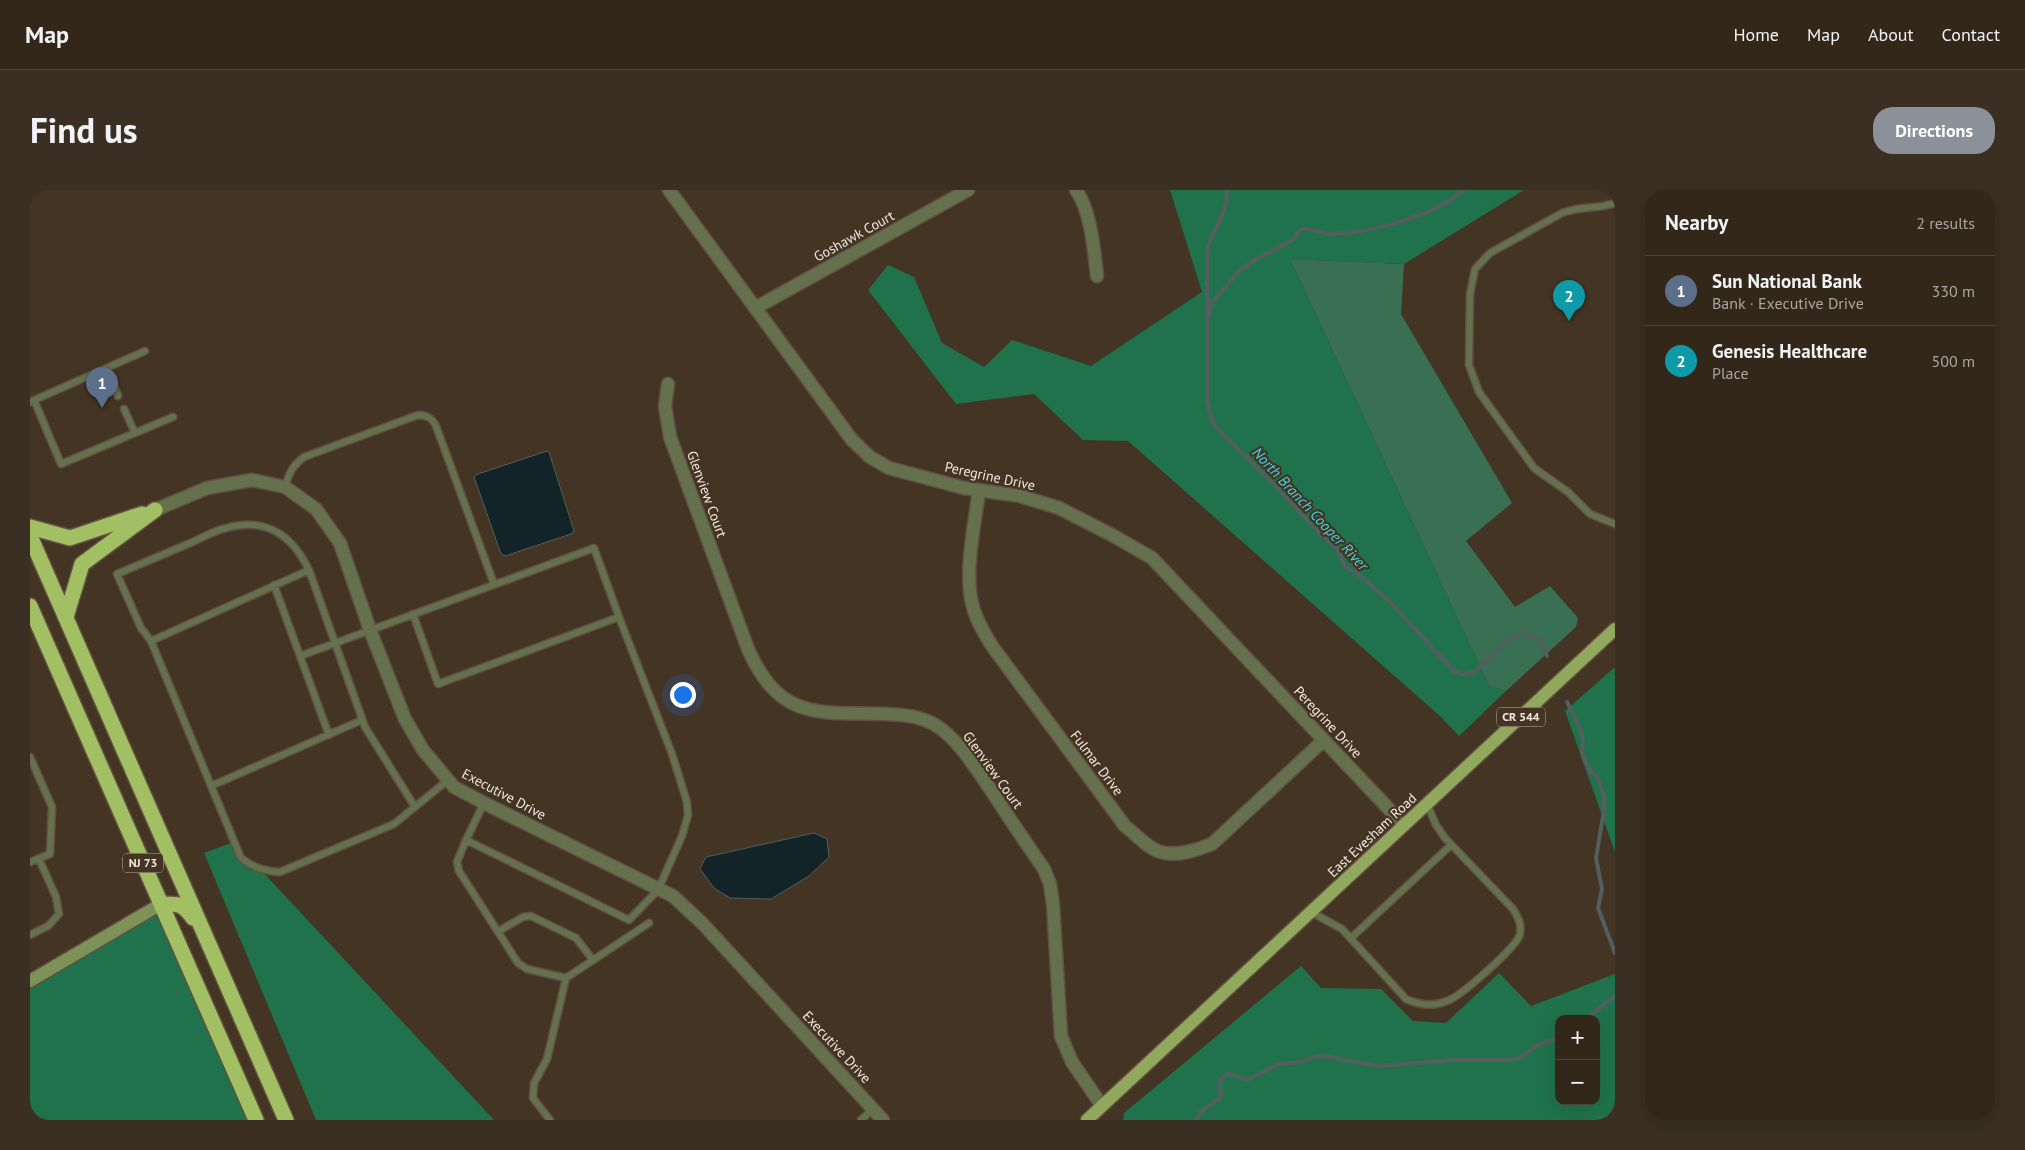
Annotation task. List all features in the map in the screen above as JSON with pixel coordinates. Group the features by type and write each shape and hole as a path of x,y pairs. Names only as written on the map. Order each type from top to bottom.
{"highway":[{"path":"30,528 70,538 155,510"},
{"path":"66,617 82,564 155,510"},
{"name":"NJ 73","path":"30,536 286,1120"},
{"name":"NJ 73","path":"30,606 256,1120"},
{"path":"161,904 178,904 185,907 206,936"}],"main road":[{"name":"East Evesham Road","path":"1102,1106 1615,629"},
{"name":"CR 544","path":"1087,1120 1102,1106"}],"street":[{"name":"Goshawk Court","path":"755,308 968,190"},
{"path":"1076,190 1082,199 1086,214 1097,276"},
{"name":"Peregrine Drive","path":"672,191 852,440 870,457 889,468 964,488 1020,496 1059,508 1152,558 1404,826"},
{"name":"Glenview Court","path":"668,384 665,406 670,437 748,649 764,681 777,694 810,710 828,714 910,715 926,720 940,728 971,762 1044,869 1050,884 1053,904 1061,1036 1072,1062 1102,1106"},
{"name":"Executive Drive","path":"155,510 207,488 252,480 286,487 316,509 340,543 370,630 405,719 423,750 448,780 454,786 484,803 673,896 702,923 883,1120"},
{"name":"Fulmar Drive","path":"979,490 969,575 972,603 981,626 992,646 1125,826 1154,849 1162,853 1179,853 1198,850 1212,844 1324,740"},
{"path":"30,981 161,904"}],"lane":[{"path":"1615,203 1600,207 1574,208 1562,213 1490,253 1481,261 1472,279 1470,294 1469,365 1476,386 1487,405 1534,468 1568,492 1590,514 1615,524"},
{"path":"145,351 32,401 61,464 173,417"},
{"path":"106,368 118,396"},
{"path":"124,409 135,433"},
{"path":"286,487 288,475 295,464 304,457 418,416 427,416 436,426 494,584"},
{"path":"415,807 365,727 309,570 300,551 285,536 266,527 246,524 225,528 117,574 141,628 151,641 241,858 252,867 280,872 394,824 415,807 448,780"},
{"path":"300,656 594,548 672,754 687,802 688,815 682,836 658,890 629,920 466,840"},
{"path":"151,641 309,570"},
{"path":"274,585 329,735"},
{"path":"413,614 438,684 619,617"},
{"path":"211,786 362,720"},
{"path":"30,757 52,807 50,854 30,862"},
{"path":"484,803 457,862 458,871 499,931 518,963 527,969 566,978"},
{"path":"1311,912 1342,929 1406,999 1420,1005 1432,1005 1447,1001 1462,992 1512,946 1520,936 1519,918 1513,908 1451,846 1436,825 1427,804"},
{"path":"1351,938 1451,846"},
{"path":"30,935 48,926 59,914 56,896 39,859"},
{"path":"499,931 523,917 531,916 576,938 593,960"},
{"path":"550,1120 533,1098 534,1084 547,1060 566,978 649,923"},
{"path":"861,1120 873,1109"}],"green space":[{"path":"1170,190 1524,190 1404,264 1290,259 1489,686 1506,691 1459,736 1441,717 1128,441 1083,440 1034,394 956,404 868,290 888,265 914,277 942,343 984,367 1012,340 1091,366 1202,292"},
{"path":"1290,259 1404,264 1401,314 1512,503 1466,541 1515,607 1550,586 1578,618 1576,627 1506,691 1489,686"},
{"path":"1615,667 1615,852 1565,711"},
{"path":"234,842 241,858 260,869 494,1120 316,1120 204,853"},
{"path":"161,904 247,1120 30,1120 30,981"},
{"path":"1301,966 1321,988 1381,989 1413,1021 1446,1023 1499,973 1531,1006 1615,974 1615,1120 1123,1120 1124,1113"}],"shaded area":[{"path":"547,451 549,452 574,531 571,534 505,556 501,554 474,477"},
{"path":"814,833 827,839 829,857 809,876 771,899 730,898 714,888 700,869 706,857"}],"waterway":[{"name":"North Branch Cooper River","path":"1227,190 1225,207 1207,253 1207,399 1210,415 1215,426 1337,549 1345,567 1357,573 1388,600 1454,671 1463,675 1475,672 1507,641 1520,634 1527,634 1540,641 1547,656"},
{"path":"1209,315 1212,303 1239,271 1258,258 1293,240 1301,229 1332,234 1383,226 1436,208 1463,190"},
{"name":"North Branch Cooper River","path":"1567,702 1580,728 1584,759 1598,779 1604,796 1604,810 1596,858 1602,889 1598,908 1615,953"},
{"path":"1590,1015 1615,996"},
{"path":"1197,1120 1200,1112 1221,1097 1220,1080 1227,1074 1249,1079 1279,1064 1301,1062 1323,1056 1380,1066 1452,1060 1509,1060 1519,1058 1538,1045 1555,1039"}],"place":[{"name":"Genesis Healthcare","path":"1569,321"},
{"name":"Sun National Bank","path":"102,408"}]}
